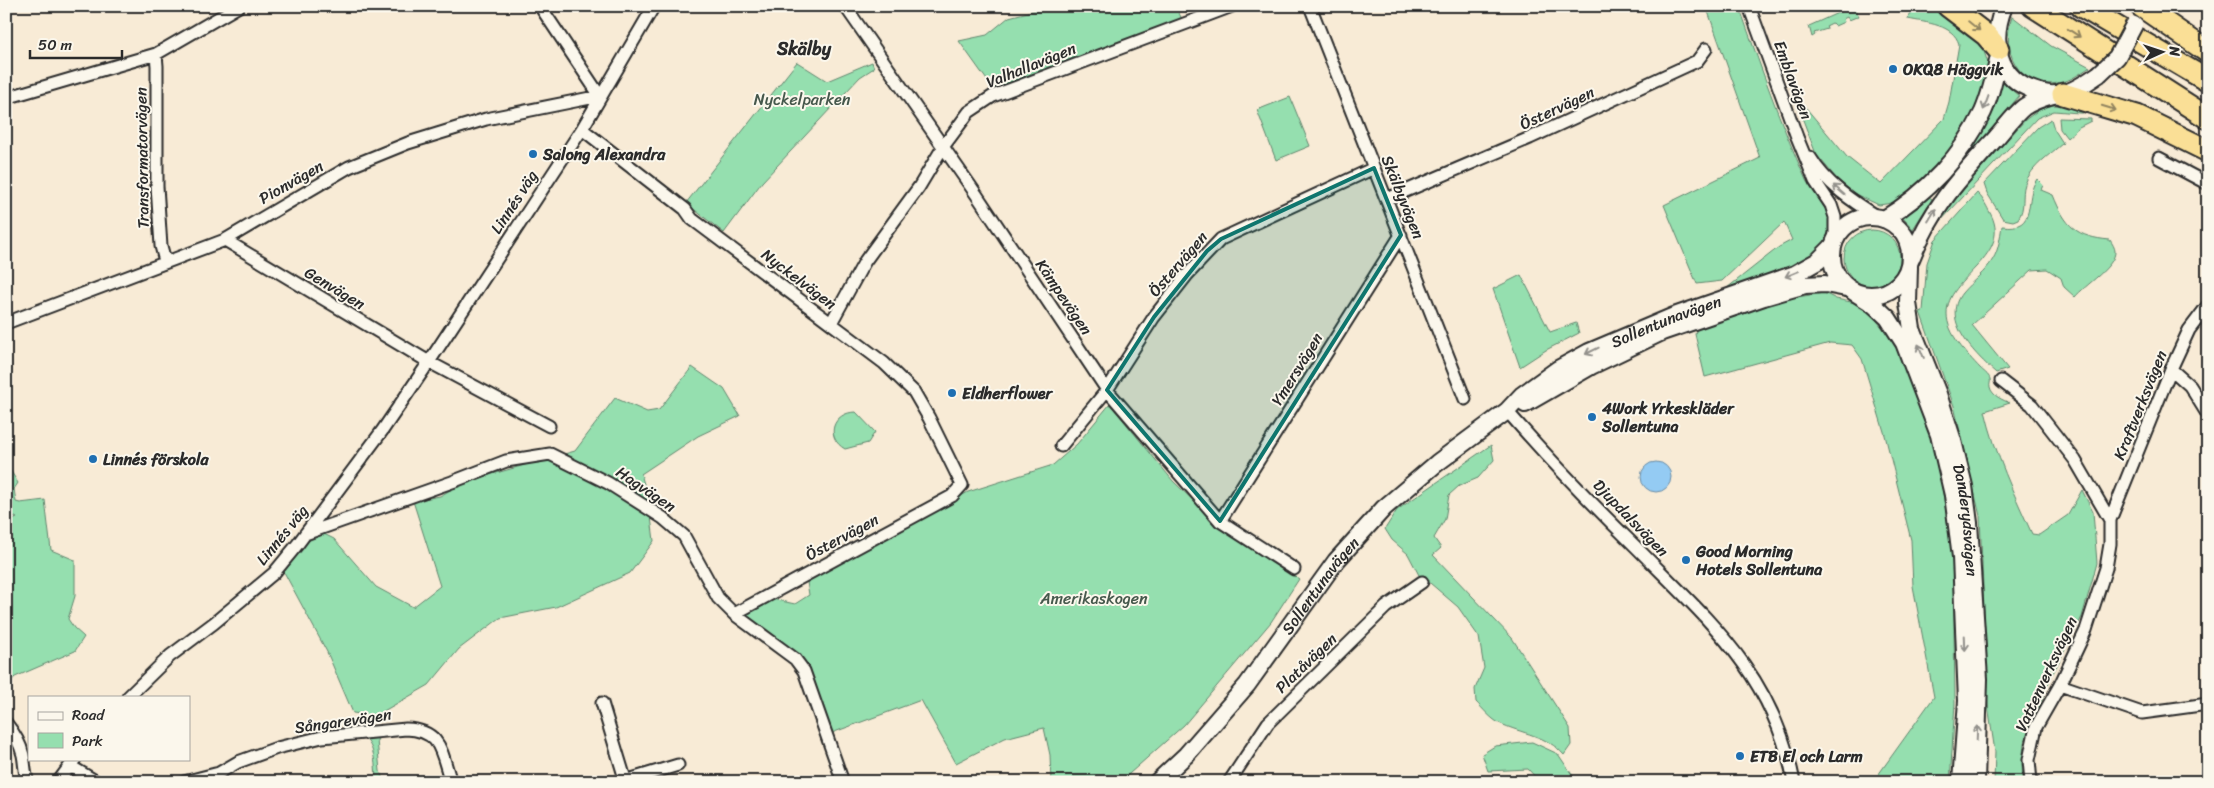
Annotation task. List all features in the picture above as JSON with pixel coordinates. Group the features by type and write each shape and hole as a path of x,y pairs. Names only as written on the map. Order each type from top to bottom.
{"highway":[{"path":"1948,6 1986,35 1998,52"},
{"path":"2033,6 2208,118"},
{"path":"2081,6 2208,81"},
{"path":"2138,15 2208,52"},
{"path":"2059,94 2137,116 2208,152"}],"main road":[{"path":"1910,263 1910,245 1904,234 1895,224 1881,218 1862,218 1851,223 1842,230 1834,244 1832,265 1838,279 1850,290 1868,295 1881,294 1893,288 1903,279 1910,263 1922,231 1934,212 1963,175 2024,107 2039,99 2059,94 2084,84 2100,74 2117,57 2138,15 2137,6"},
{"path":"1881,218 1911,202 1944,170 1966,143 1984,111 1993,86 1998,52 1997,30 2003,9"},
{"path":"1998,52 2009,74 2023,87 2043,93 2059,94"},
{"name":"Sollentunavägen","path":"1157,782 1186,755 1247,685 1336,561 1384,508 1438,463 1507,411 1522,395 1558,369 1589,352 1666,319 1795,274 1818,261 1834,244"},
{"name":"Danderydsvägen","path":"1910,263 1908,303 1912,329 1938,394 1953,441 1964,486 1969,523 1979,679 1976,782"},
{"name":"Sollentunavägen","path":"1507,411 1528,403 1592,366 1662,332 1805,285 1825,284 1850,290"},
{"name":"Danderydsvägen","path":"1850,290 1873,304 1888,318 1904,343 1940,435 1954,495 1961,556 1967,701 1961,782"}],"street":[{"path":"6,98 156,54 239,6"},
{"path":"540,6 600,96"},
{"name":"Linnés väg","path":"129,696 170,656 214,623 274,573 305,534 382,432 429,362 582,129 654,6"},
{"name":"Kämpevägen","path":"845,6 1107,390 1220,521 1294,569"},
{"name":"Valhallavägen","path":"831,323 865,261 919,187 943,147 969,112 993,96 1232,6"},
{"name":"Skälbyvägen","path":"1310,6 1465,400"},
{"name":"Emblavägen","path":"1749,6 1797,137 1815,181 1831,206 1835,217 1834,244"},
{"name":"Östervägen","path":"1387,199 1530,138 1697,61 1706,49"},
{"name":"Transformatorvägen","path":"156,54 156,186 161,246 165,261"},
{"name":"Pionvägen","path":"6,323 165,261 225,240 349,167 408,143 486,119 600,96"},
{"name":"Nyckelvägen","path":"582,129 685,209 692,219 884,364 914,392 962,485"},
{"name":"Emblavägen","path":"1797,137 1813,163 1834,186 1854,202 1881,218"},
{"path":"2159,158 2208,184"},
{"name":"Östervägen","path":"1061,446 1107,390 1154,317 1207,251 1221,239 1374,168"},
{"name":"Ymersvägen","path":"1220,521 1401,235"},
{"name":"Genvägen","path":"225,240 429,362"},
{"name":"Kraftverksvägen","path":"2110,520 2171,369 2190,330 2208,306"},
{"path":"429,362 483,389 549,426"},
{"path":"2171,369 2190,386 2208,416"},
{"path":"2001,381 2032,405 2075,460 2110,520"},
{"name":"Djupdalsvägen","path":"1507,411 1736,652 1772,710 1790,758 1794,782"},
{"name":"Hagvägen","path":"305,534 506,461 550,454 608,482 663,518 684,536 718,598 734,614 795,659 804,671 843,782"},
{"name":"Östervägen","path":"734,614 952,496 962,485"},
{"name":"Vattenverksvägen","path":"2030,782 2029,760 2036,727 2060,685 2086,630 2106,568 2110,544 2110,520"},
{"name":"Platåvägen","path":"1229,782 1268,723 1386,607 1422,582"},
{"path":"2060,685 2142,713 2208,704"},
{"path":"602,703 626,782 678,765"},
{"path":"6,723 18,741 23,756 24,774 28,782"},
{"name":"Sångarevägen","path":"184,782 220,777 238,762 277,748 322,737 420,730 430,734 437,742 451,782"},
{"path":"58,782 73,762 97,782"}],"highlighted area":[{"path":"1374,168 1401,235 1220,521 1107,390 1154,317 1207,251 1221,239"}],"green space":[{"path":"1051,6 1175,6 1182,19 994,90 959,41 987,35 1009,17"},
{"path":"1706,6 1739,6 1797,159 1806,180 1828,214 1831,229 1822,249 1799,266 1769,277 1727,288 1779,247 1792,240 1784,222 1722,281 1697,284 1664,205 1760,158"},
{"path":"1853,6 1859,16 1849,20 1847,17 1843,19 1844,22 1835,26 1832,23 1826,26 1827,29 1814,33 1815,35 1812,37 1809,26"},
{"path":"1901,6 1935,6 1958,21 1979,37 1989,66 1984,89 1968,125 1946,159 1899,202 1879,205 1855,194 1836,178 1816,154 1787,78 1789,76 1801,102 1847,157 1881,184 1944,119 1949,102 1959,44 1956,37 1945,28 1908,19 1911,8"},
{"path":"2012,16 2051,46 2090,67 2071,79 2059,83 2045,84 2023,74 2011,54 2009,29"},
{"name":"Nyckelparken","path":"797,62 827,81 872,62 874,68 860,77 762,182 724,233 686,203"},
{"path":"2000,80 2019,96 1973,151 1970,149 1988,119"},
{"path":"1290,97 1310,146 1276,160 1257,110"},
{"path":"2053,105 2084,107 2083,113 2054,111 2037,118 1935,227 1945,209 2025,120 2040,109"},
{"path":"2059,118 2091,119 2091,121 2079,127 2067,138 2060,129"},
{"path":"2051,119 2054,129 2063,143 2036,166 2028,178 2024,188 2022,210 2018,219 2013,221 2003,219 1987,193 1984,184 2038,127"},
{"path":"2037,179 2043,185 2041,190 2053,195 2068,223 2080,233 2098,239 2110,240 2115,250 2114,257 2111,263 2075,297 2064,287 2061,278 2047,269 2032,270 1972,325 2008,369 1996,373 1979,357 1963,337 1955,315 1956,304 1962,293 1986,269 1993,259 1998,247 2002,226 2021,224 2026,219 2033,187"},
{"path":"1977,193 1987,206 1995,227 1994,241 1978,265 1957,288 1950,301 1947,314 1950,329 1969,356 1987,375 1993,393 2010,403 1985,411 2000,458 2032,534 2039,535 2068,515 2082,490 2093,512 2097,563 2082,617 2052,675 2024,743 2023,782 1994,782 1995,752 1988,705 1980,516 1954,406 1920,312 1923,311 1927,263 1935,240"},
{"path":"1929,197 1932,199 1913,229 1903,218"},
{"path":"1866,230 1878,230 1888,234 1896,242 1900,258 1896,274 1888,282 1878,286 1866,286 1856,282 1848,274 1844,264 1844,252 1848,242 1856,234"},
{"path":"1521,275 1550,332 1576,323 1579,333 1546,350 1520,367 1493,289"},
{"path":"1824,293 1836,299 1856,303 1874,317 1902,353 1935,445 1953,554 1955,703 1950,782 1873,782 1934,697 1913,586 1911,540 1885,435 1862,359 1852,345 1830,343 1705,377 1695,334 1698,325 1783,299"},
{"path":"692,367 724,389 740,416 698,436 641,474 649,501 654,541 630,573 556,607 500,618 459,649 429,685 375,716 353,713 327,652 284,572 308,541 324,534 334,539 376,587 413,607 440,586 413,501 440,496 464,482 575,451 615,398 647,412 659,410"},
{"name":"Amerikaskogen","path":"1110,404 1173,481 1205,512 1299,579 1271,622 1184,725 1120,782 1051,782 1050,755 1044,728 1005,738 956,763 921,700 829,734 819,696 804,663 744,614 772,599 795,604 809,595 807,582 968,492 1053,465 1077,444"},
{"path":"856,412 875,432 868,443 845,449 835,438 834,426 842,416"},
{"path":"1491,445 1494,460 1478,478 1459,486 1449,495 1445,519 1434,538 1441,548 1433,555 1512,638 1570,728 1571,745 1564,755 1557,748 1542,739 1496,721 1476,702 1475,689 1484,668 1479,637 1458,607 1420,577 1408,554 1392,540 1385,529 1397,510"},
{"path":"6,463 18,483 14,489 16,502 45,500 51,550 75,560 75,596 68,619 84,637 75,651 15,677 6,687 6,523 17,518 6,512"},
{"path":"380,736 377,740 380,771 384,782 376,782 373,751 363,737"},
{"path":"1532,742 1558,754 1577,782 1540,782 1528,769 1488,771 1482,754 1495,746"}],"water":[{"path":"1656,462 1662,463 1670,471 1670,483 1662,491 1656,492 1650,491 1642,483 1641,477 1642,471 1650,463"}],"place":[{"name":"OKQ8 Häggvik","path":"1893,69"},
{"name":"Salong Alexandra","path":"533,154"},
{"name":"Eldherflower","path":"952,393"},
{"name":"4Work Yrkeskläder Sollentuna","path":"1592,417"},
{"name":"Linnés förskola","path":"93,459"},
{"name":"Good Morning Hotels Sollentuna","path":"1686,560"},
{"name":"ETB El och Larm","path":"1740,756"}],"district":[{"name":"Skälby","path":"804,49"}]}
